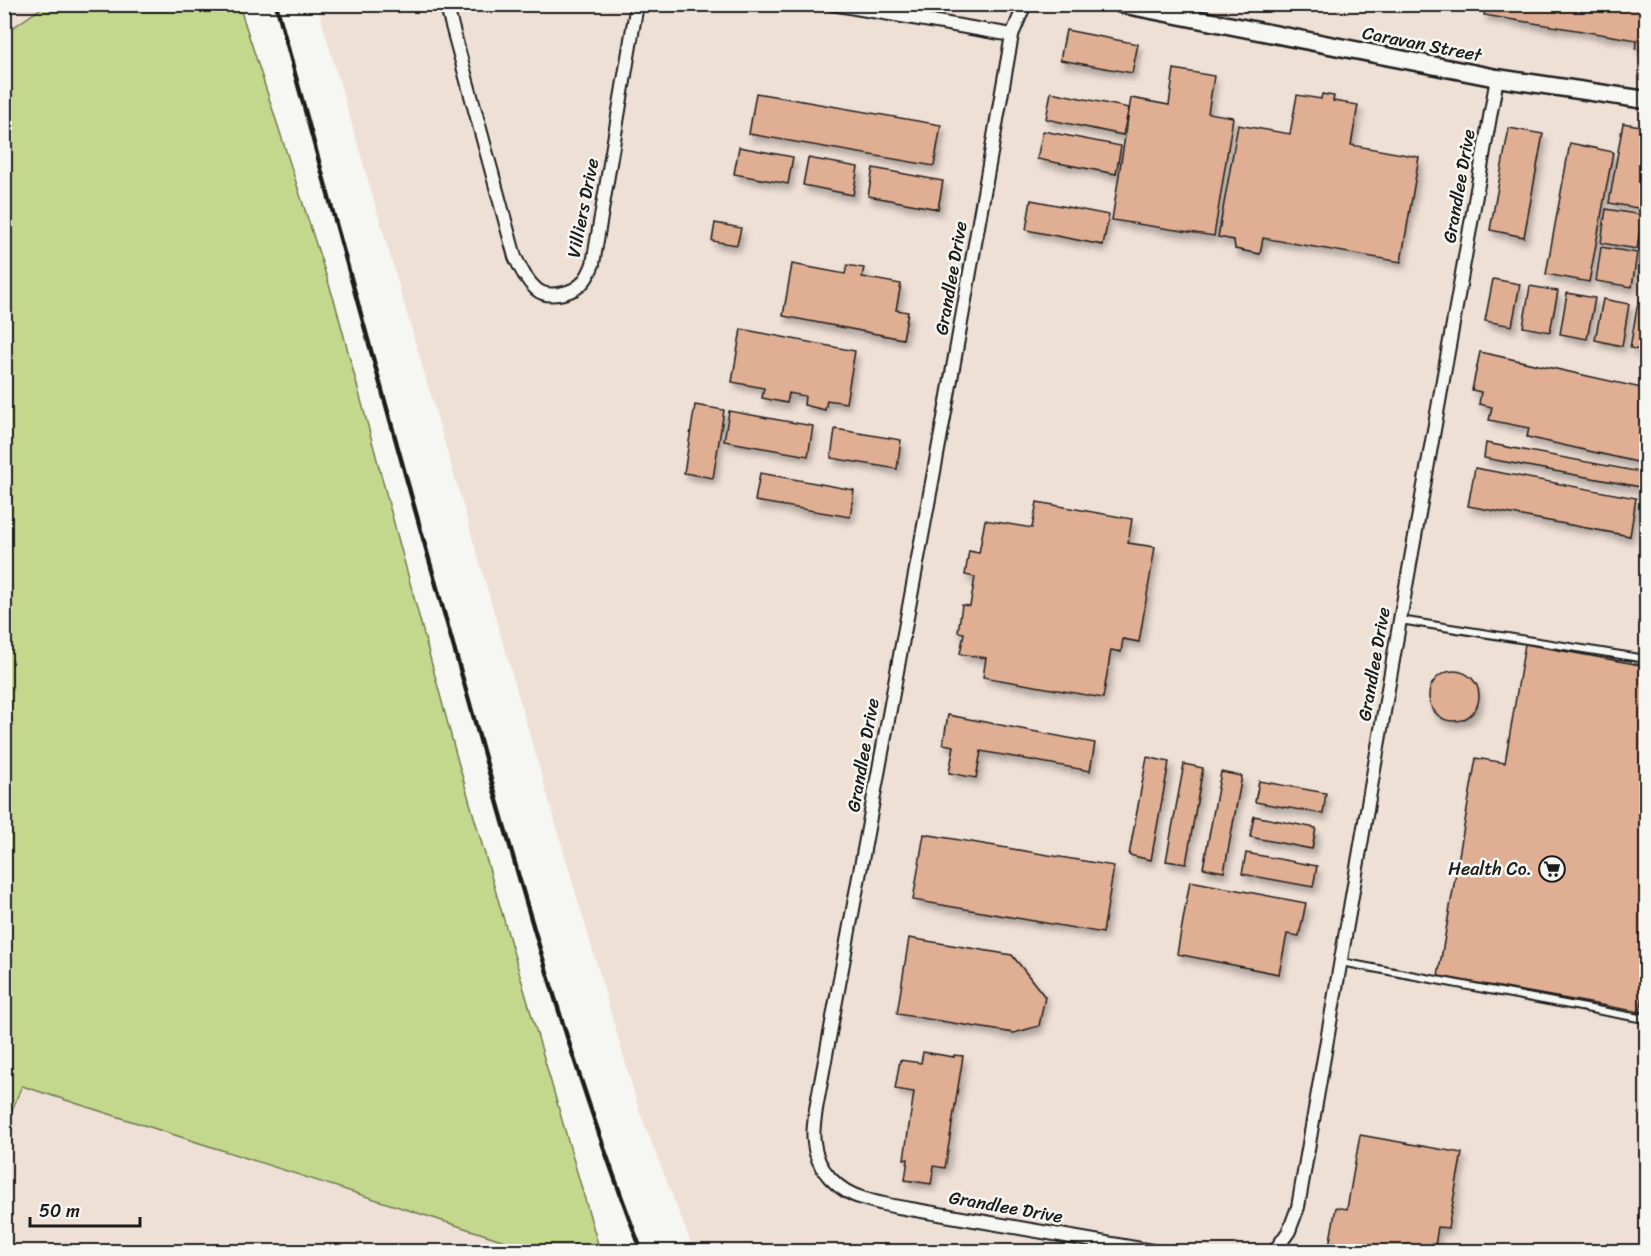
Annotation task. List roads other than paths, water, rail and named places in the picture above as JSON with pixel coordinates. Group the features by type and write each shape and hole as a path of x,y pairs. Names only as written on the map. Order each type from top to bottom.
{"street":[{"name":"Villiers Drive","path":"446,4 515,257 524,276 538,291 550,294 568,292 584,282 593,264 637,4"},
{"path":"832,4 1012,35"},
{"name":"Grandlee Drive","path":"1025,4 1012,35 946,407 818,1097 813,1140 817,1158 826,1174 844,1189 862,1199 1158,1251"},
{"name":"Caravan Street","path":"1120,4 1497,78 1647,100"},
{"name":"Grandlee Drive","path":"1274,1251 1289,1231 1298,1207 1497,78"}],"lane":[{"path":"1400,620 1647,659"},
{"path":"1340,962 1639,1018 1647,1014"}],"railway":[{"path":"276,4 527,907 570,1046 642,1252"}],"place":[{"name":"Health Co.","path":"1552,869"}]}
